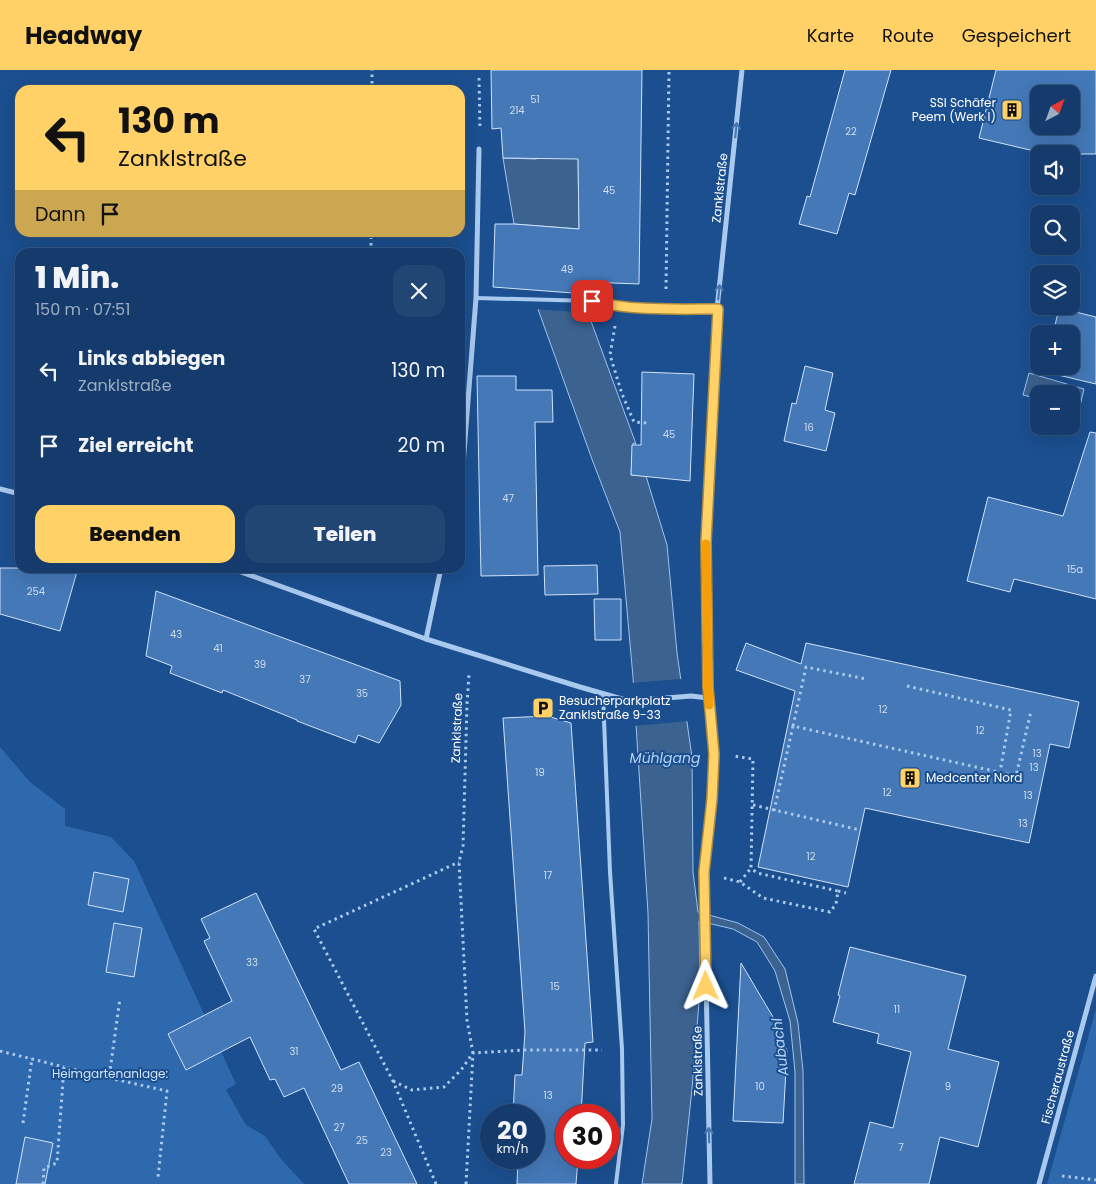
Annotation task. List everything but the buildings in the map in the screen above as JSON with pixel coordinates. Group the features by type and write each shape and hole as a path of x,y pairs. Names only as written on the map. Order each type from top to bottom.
{"street":[{"name":"Zanklstraße","path":"710,1184 704,872 712,799 714,754 708,698 706,542 718,309 742,70"},
{"path":"465,439 476,298 479,149"},
{"path":"0,489 15,493"},
{"path":"244,573 426,639 603,694 630,701 691,696 708,698"},
{"path":"426,639 440,573"},
{"name":"Fischeraustraße","path":"1039,1184 1096,976"}],"lane":[{"path":"476,298 592,301 619,307 718,309"},
{"path":"603,694 610,872 622,1049 623,1125 616,1184"}],"path":[{"path":"372,70 372,85"},
{"path":"665,309 669,70"},
{"path":"479,78 479,149"},
{"path":"619,307 610,355 622,394 634,422 648,423"},
{"name":"Zanklstraße","path":"466,1184 473,1053 467,1020 459,862 463,846 467,704 473,654"},
{"path":"774,810 806,667 866,679"},
{"path":"907,686 1012,710 1000,772"},
{"path":"793,726 1016,776 1031,711"},
{"path":"714,754 753,759 751,868 740,882"},
{"path":"753,806 860,830"},
{"path":"436,1184 393,1081 314,929 459,862"},
{"path":"751,868 757,873 846,893"},
{"path":"704,872 740,882 763,898 830,912 836,904 838,891"},
{"path":"108,1078 120,998"},
{"path":"393,1081 412,1090 444,1087 462,1070 473,1053 525,1050 622,1049"},
{"path":"0,1051 167,1091 158,1177"},
{"path":"23,1123 32,1058"},
{"path":"43,1184 44,1168 57,1163 64,1067"},
{"path":"1061,1176 1096,1180"}],"green space":[{"name":"Heimgartenanlage:","path":"0,747 30,782 65,809 65,826 111,837 134,861 236,1084 226,1090 246,1125 265,1136 281,1159 304,1184 0,1184"},
{"path":"1096,1009 1096,1184 1047,1184"}],"water":[{"path":"578,151 579,229 514,224 503,158 535,159"},
{"name":"Mühlgang","path":"586,294 588,313 636,444 633,443 631,475 646,476 667,545 677,653 692,757 693,872 698,912 738,923 764,937 785,969 798,1023 803,1071 804,1184 795,1184 795,1072 790,1021 775,971 757,942 733,929 699,921 700,990 682,1184 642,1184 652,1119 648,913 633,677 620,532 534,298"},
{"path":"1029,373 1030,375 1070,385 1030,385 1030,397 1023,395"},
{"path":"1080,388 1084,389 1080,406"}],"pier":[{"path":"529,290 586,294 586,291 589,293 590,306 588,313 535,309"},
{"path":"681,679 684,684 689,721 634,726 631,683"}],"slow traffic":[{"path":"706,544 709,705"}],"place":[{"name":"SSI Schäfer Peem (Werk I)","path":"1012,110"},
{"name":"Besucherparkplatz Zanklstraße 9-33","path":"543,708"},
{"name":"Medcenter Nord","path":"910,778"}],"route":[{"path":"592,301 619,307 718,309 706,542 708,687 714,754 712,799 704,872 706,986"}],"water label":[{"name":"Aubachl","path":"780,1047"}]}
